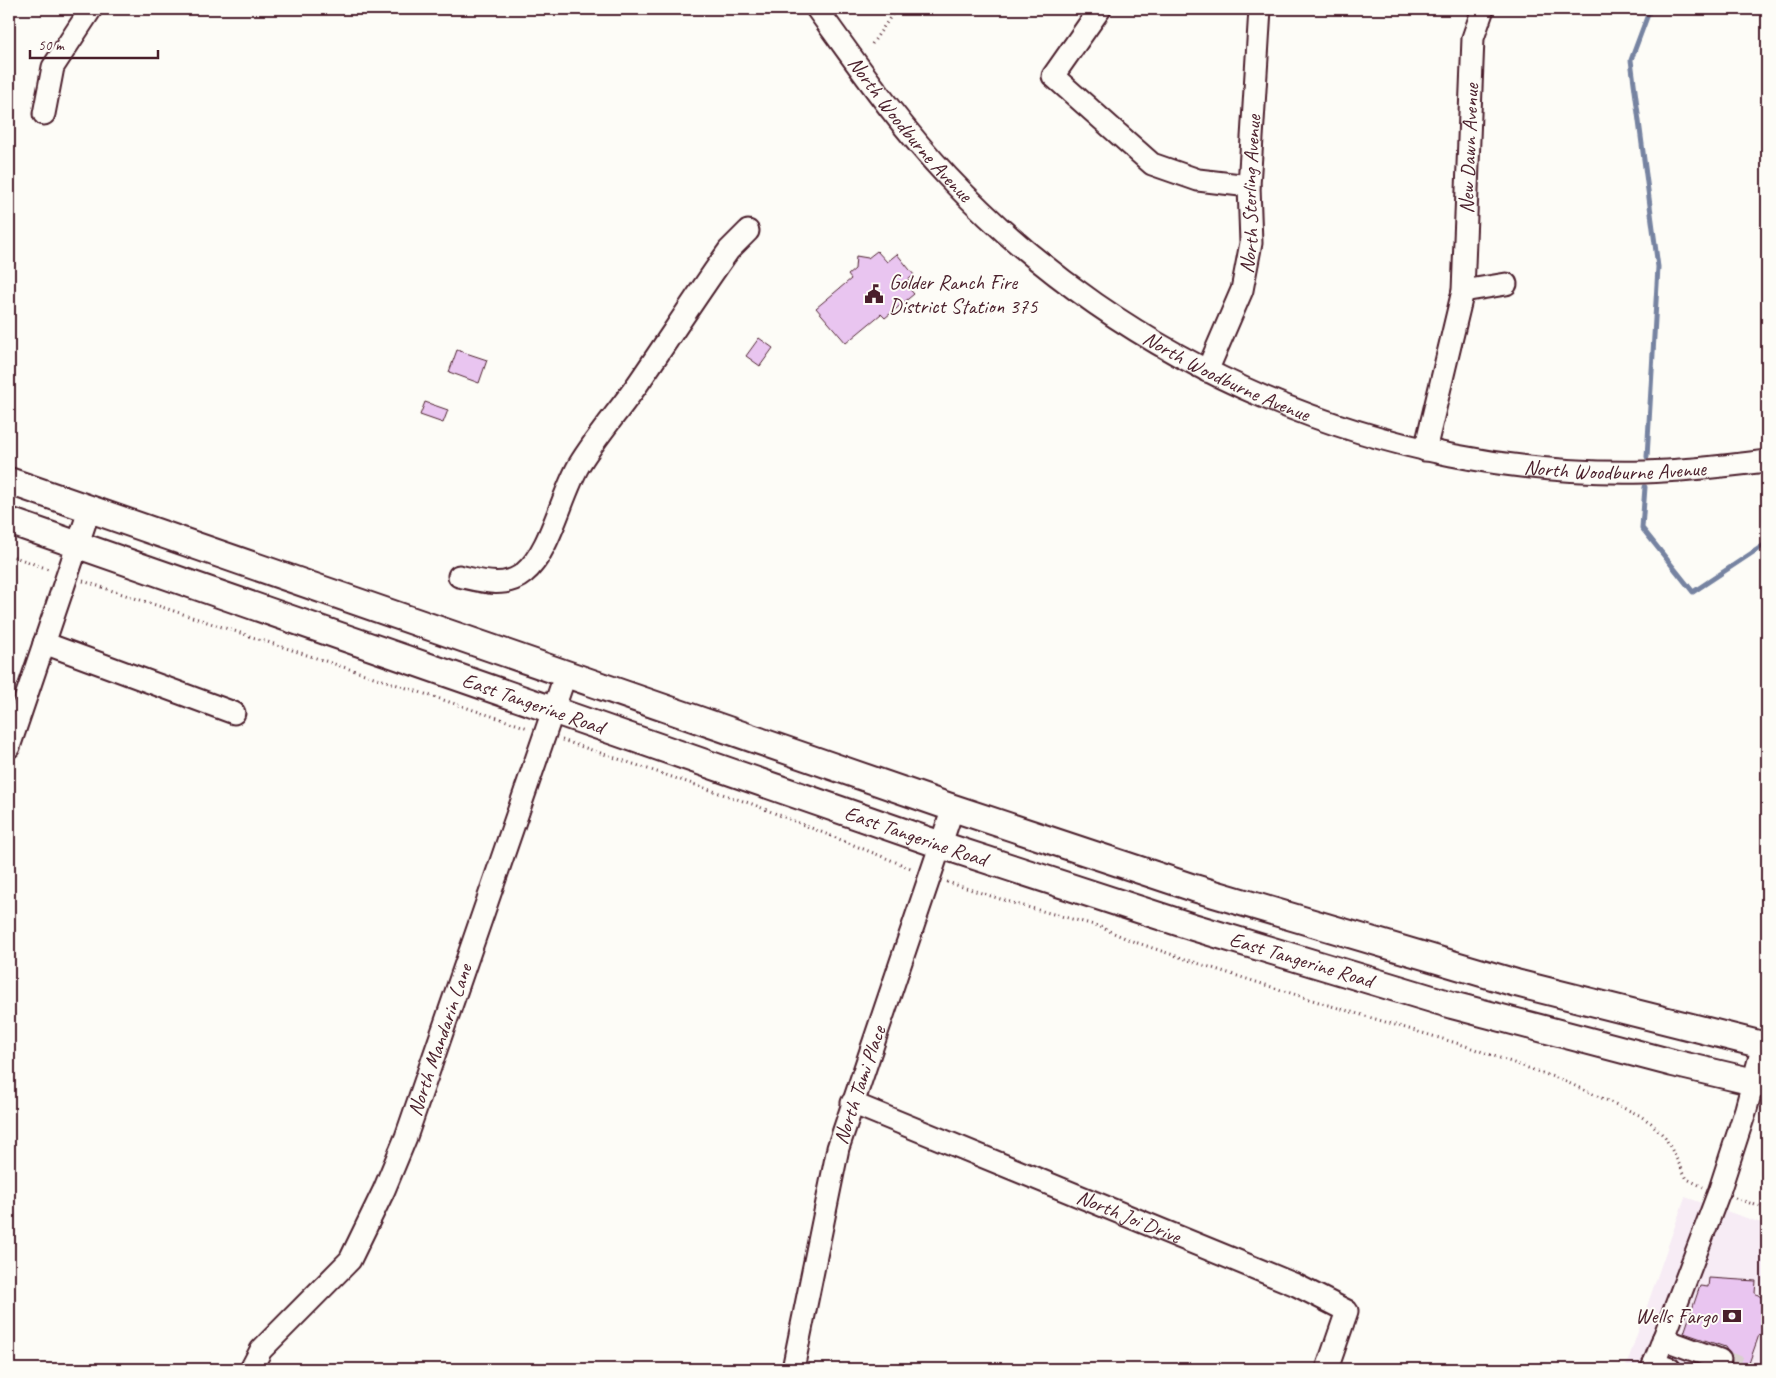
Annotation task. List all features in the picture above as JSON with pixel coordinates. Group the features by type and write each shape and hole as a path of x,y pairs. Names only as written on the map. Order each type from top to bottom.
{"main road":[{"name":"East Tangerine Road","path":"9,481 1107,860 1312,924 1516,983 1765,1045"},
{"name":"East Tangerine Road","path":"9,521 78,545 549,722 941,845 1193,927 1367,980 1547,1031 1760,1084"}],"street":[{"path":"44,114 53,67 91,9"},
{"name":"North Woodburne Avenue","path":"818,9 897,119 948,178 977,206 1040,261 1081,293 1145,336 1206,371 1243,388 1333,423 1425,450 1503,463 1608,472 1688,470 1767,461"},
{"path":"1100,9 1053,76 1152,164 1198,180 1250,186"},
{"name":"North Sterling Avenue","path":"1206,371 1242,290 1251,243 1250,186 1260,9"},
{"name":"New Dawn Avenue","path":"1425,450 1463,291 1473,38 1483,9"},
{"path":"459,576 496,583 512,580 530,568 543,548 568,486 588,451 637,385 729,250 748,231"},
{"path":"1463,291 1506,284"},
{"path":"9,747 90,508"},
{"path":"44,643 234,713"},
{"name":"North Mandarin Lane","path":"250,1369 261,1350 350,1260 384,1190 406,1138 566,673"},
{"name":"North Tami Place","path":"793,1369 830,1181 852,1103 953,808"},
{"path":"1658,1367 1663,1339 1760,1084 1765,1045"},
{"name":"North Joi Drive","path":"852,1103 1296,1285 1347,1311 1327,1369"},
{"path":"1663,1339 1720,1360"}],"path":[{"path":"872,44 896,9"},
{"path":"9,554 67,576 549,722 742,801 980,894 1098,926 1132,941 1197,964 1463,1045 1562,1080 1639,1115 1651,1123 1665,1138 1687,1179 1696,1184"}],"shaded area":[{"path":"1685,1197 1767,1225 1767,1369 1625,1369"}],"building":[{"path":"877,251 887,262 897,254 914,275 904,283 914,294 885,318 881,314 846,343 816,308 851,279 848,275 855,269 856,256 868,258"},
{"path":"759,338 773,348 760,366 746,356"},
{"path":"457,350 487,360 479,383 449,372"},
{"path":"425,402 448,410 443,423 420,415"},
{"path":"1709,1278 1756,1281 1755,1293 1767,1301 1767,1329 1759,1335 1747,1369 1728,1369 1732,1358 1725,1347 1684,1333 1700,1286 1708,1287"}],"waterway":[{"path":"1647,457 1658,267 1631,60 1650,9"},
{"path":"1645,487 1642,528 1693,592 1767,543"}],"tunnel":[{"path":"1720,1360 1746,1369"}],"place":[{"name":"Golder Ranch Fire District Station 375","path":"874,294"},
{"name":"Wells Fargo","path":"1732,1316"}]}
